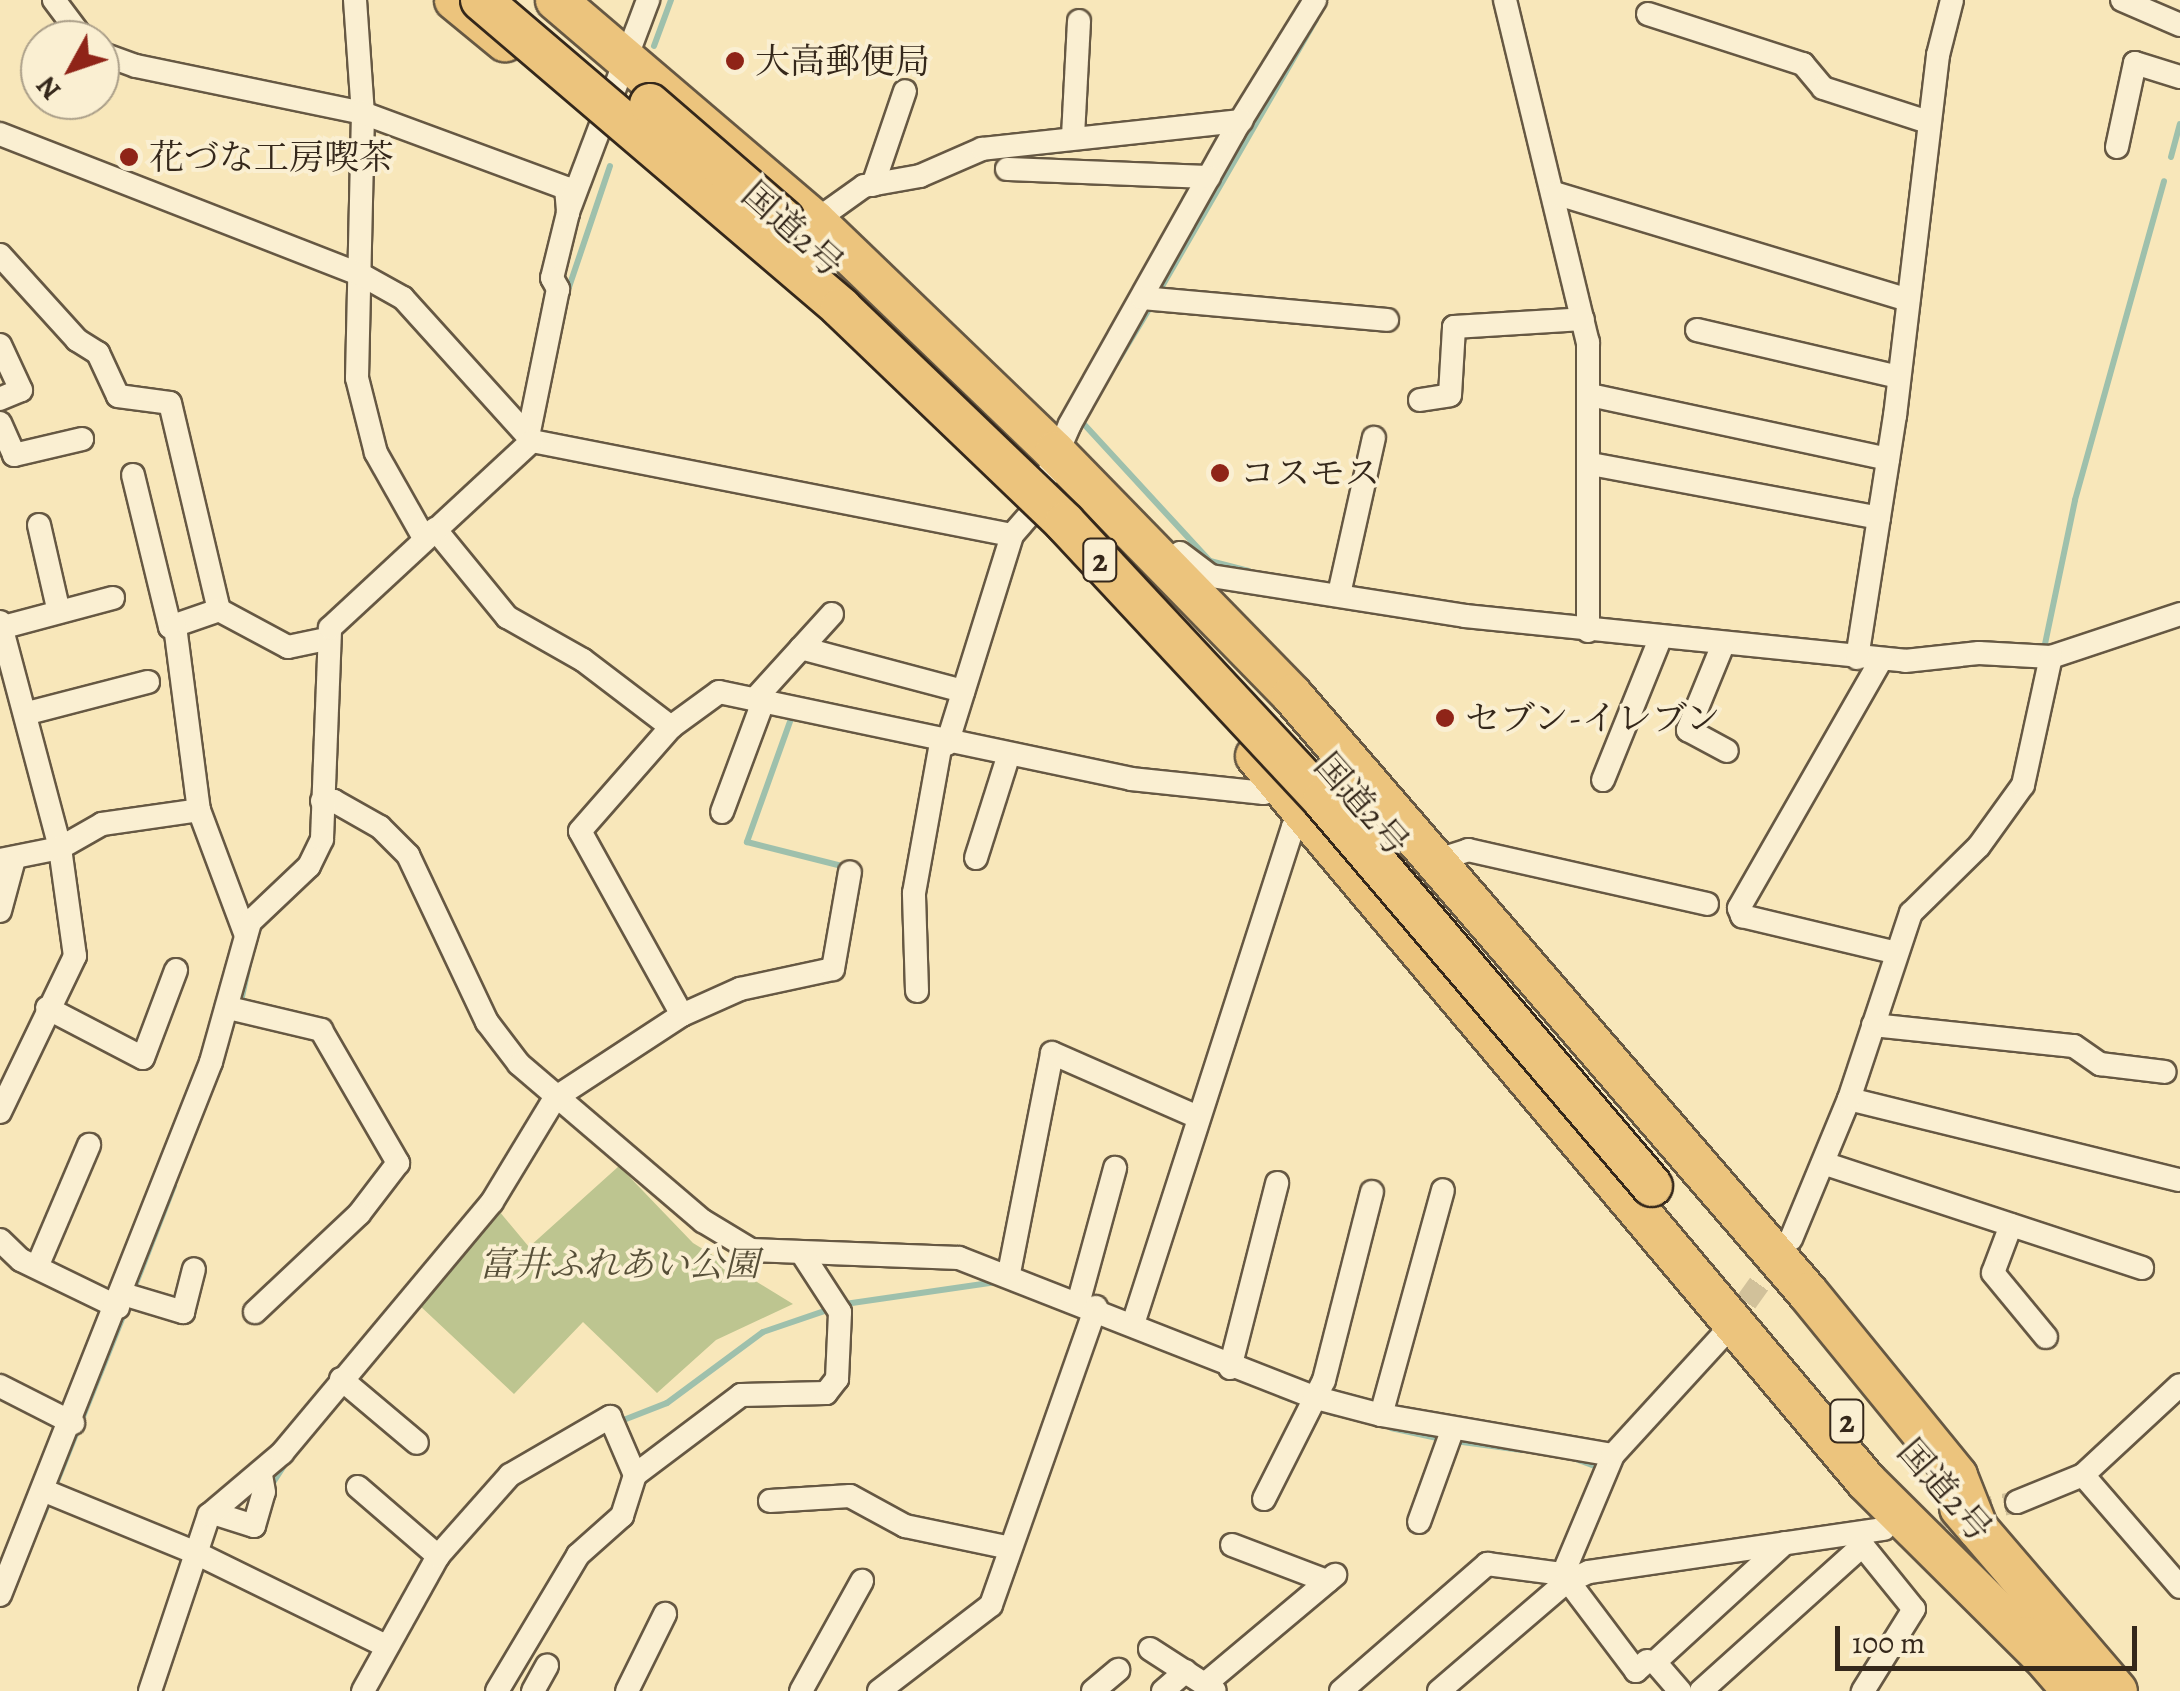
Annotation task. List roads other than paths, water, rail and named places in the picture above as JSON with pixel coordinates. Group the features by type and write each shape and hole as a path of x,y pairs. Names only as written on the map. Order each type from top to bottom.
{"highway":[{"path":"455,0 606,124 909,393 1021,524 1279,780 1866,1481 2042,1656"},
{"name":"国道2号","path":"481,0 827,295 1065,522 1323,800 1978,1529 2117,1691"},
{"name":"国道2号","path":"523,0 730,171 1086,506 1343,781 2072,1691"},
{"path":"556,0 815,221 1056,452 1222,622 1438,860 1957,1476 1978,1529"},
{"path":"1317,826 1380,794"}],"street":[{"path":"356,0 362,113 357,378 363,411 394,494 507,617 584,660 671,726"},
{"path":"0,255 77,340 98,352 118,396 170,403 219,610 288,647 326,639 530,438 568,213 606,124 648,0"},
{"path":"916,991 914,893 944,743 1021,524 1056,452 1149,301 1209,177 1314,0"},
{"path":"1505,0 1583,319 1592,464 1588,631"},
{"path":"1890,951 1742,916 1739,908 1864,652 1928,122 1952,0"},
{"path":"2122,0 2180,25"},
{"path":"1648,14 1803,64 1823,88 1928,122"},
{"path":"1073,136 1078,20"},
{"path":"120,60 362,113 566,188 568,213"},
{"path":"2116,148 2135,63 2179,72"},
{"path":"874,185 905,91"},
{"path":"815,221 874,185 920,176 982,148 1240,122"},
{"path":"0,134 360,274 403,298 530,438 1021,524"},
{"path":"1007,169 1209,177"},
{"path":"1554,193 1908,300"},
{"path":"1149,301 1387,320"},
{"path":"1420,400 1450,395 1454,327 1583,319"},
{"path":"1696,330 1900,376"},
{"path":"0,345 20,390 0,399"},
{"path":"1590,395 1888,459"},
{"path":"0,423 14,455 82,439"},
{"path":"1341,588 1374,438"},
{"path":"1056,452 1073,448 1088,458 1199,572 1245,582 1341,588 1588,631 1722,647 1864,652 2051,657 2180,614"},
{"path":"1592,464 1879,518"},
{"path":"133,475 170,628 219,610"},
{"path":"39,525 58,612"},
{"path":"1222,622 1233,593 1245,582"},
{"path":"0,1111 75,956 60,848 28,713 0,626 113,598"},
{"path":"722,812 759,701 832,614"},
{"path":"177,626 200,810 246,936"},
{"path":"0,1596 50,1493 73,1424 127,1299 235,1009 250,922 315,857 322,839 327,801 326,639"},
{"path":"1603,780 1660,639"},
{"path":"1722,647 1688,730 1727,751"},
{"path":"801,648 963,691"},
{"path":"1791,1239 1849,1099 1874,1024 1890,951 1911,914 1980,846 2023,786 2051,657"},
{"path":"28,713 148,682"},
{"path":"682,1015 580,831 671,726 719,692 1008,757 1264,793 1279,780"},
{"path":"976,858 1008,757"},
{"path":"327,801 380,827 408,855 487,1022 560,1102 703,1220 751,1250 802,1255 959,1258 1010,1272 1090,1311 1134,1322 1309,1405 1613,1455"},
{"path":"0,911 7,859 60,848 102,824 200,810"},
{"path":"1134,1322 1293,827 1317,826"},
{"path":"1438,860 1468,850 1707,904"},
{"path":"150,1691 190,1551 208,1517 261,1475 347,1384 504,1188 560,1102 682,1015 740,989 833,969 850,872"},
{"path":"47,1008 143,1058 176,970"},
{"path":"235,1009 321,1030 398,1163 359,1214 255,1312"},
{"path":"1874,1024 2074,1046 2100,1064 2166,1072"},
{"path":"1010,1272 1052,1052 1198,1116"},
{"path":"1849,1099 2178,1180"},
{"path":"37,1267 89,1144"},
{"path":"1824,1164 2142,1268"},
{"path":"879,1691 990,1605 1090,1311 1116,1168"},
{"path":"1230,1368 1277,1184"},
{"path":"1381,1416 1443,1190"},
{"path":"1264,1499 1324,1380 1372,1192"},
{"path":"2011,1225 1993,1273 2046,1336"},
{"path":"0,1240 37,1267 127,1299 183,1312 194,1270"},
{"path":"496,1691 578,1555 622,1516 634,1475 741,1394 826,1393 837,1379 837,1307 802,1255"},
{"path":"1439,1691 1564,1579 1613,1455 1722,1336"},
{"path":"347,1384 418,1444"},
{"path":"0,1386 73,1424"},
{"path":"2017,1502 2083,1475 2180,1386"},
{"path":"363,1691 384,1645 438,1556 510,1475 610,1417 634,1475"},
{"path":"1398,1505 1421,1515 1453,1428"},
{"path":"208,1517 254,1526 264,1492 261,1475"},
{"path":"2083,1475 2180,1586"},
{"path":"358,1487 438,1556"},
{"path":"50,1493 190,1551 384,1645"},
{"path":"770,1501 850,1496 905,1526 1010,1548"},
{"path":"1341,1691 1487,1564 1564,1579 1786,1543 1858,1539 1884,1529"},
{"path":"1701,1691 1858,1539"},
{"path":"1858,1539 1914,1609 1862,1691"},
{"path":"1680,1691 1655,1662 1786,1543"},
{"path":"1163,1691 1202,1682 1331,1578 1232,1545"},
{"path":"1564,1579 1636,1671 1647,1661"},
{"path":"801,1691 862,1581"},
{"path":"627,1691 664,1614"},
{"path":"1150,1649 1202,1682"},
{"path":"532,1691 547,1666"},
{"path":"1093,1691 1118,1670"}],"waterway":[{"path":"654,46 671,0"},
{"path":"1157,295 1316,20"},
{"path":"2171,157 2180,124"},
{"path":"567,293 610,166"},
{"path":"2045,644 2075,500 2164,181"},
{"path":"1116,364 1151,306"},
{"path":"1082,422 1210,561 1249,571"},
{"path":"792,716 747,842 846,867"},
{"path":"240,1006 249,964"},
{"path":"133,1291 174,1186"},
{"path":"621,1421 667,1403 763,1332 845,1304 996,1282"},
{"path":"42,1519 125,1312"},
{"path":"1281,1396 1335,1414"},
{"path":"1391,1428 1442,1439"},
{"path":"1455,1441 1521,1450"},
{"path":"1573,1458 1595,1466"},
{"path":"272,1484 287,1461"}],"tunnel":[{"path":"1727,1329 1784,1249"},
{"path":"1907,1525 2017,1502"}],"place":[{"name":"大高郵便局","path":"735,61"},
{"name":"花づな工房喫茶","path":"129,157"},
{"name":"コスモス","path":"1220,473"},
{"name":"セブン-イレブン","path":"1445,718"}],"park label":[{"name":"富井ふれあい公園","path":"619,1264"}]}
